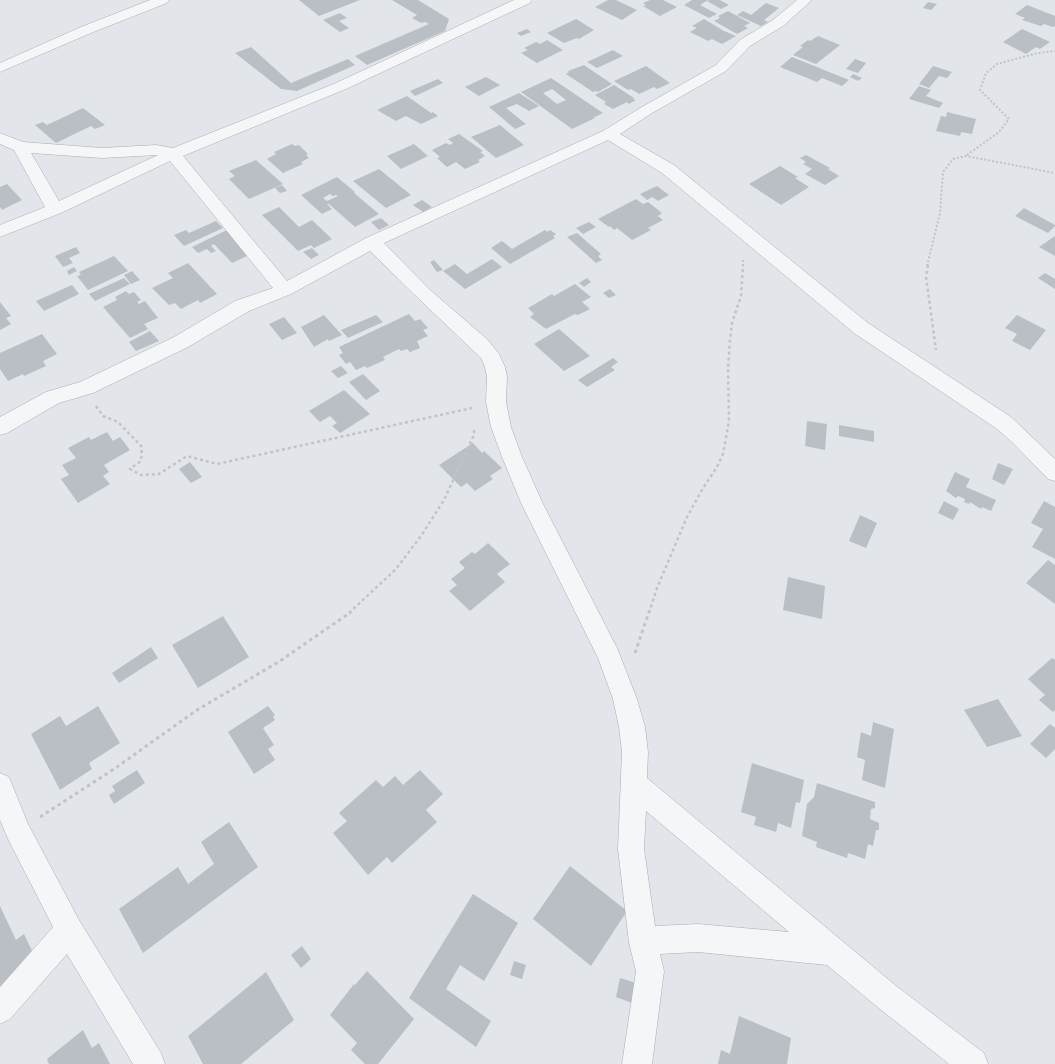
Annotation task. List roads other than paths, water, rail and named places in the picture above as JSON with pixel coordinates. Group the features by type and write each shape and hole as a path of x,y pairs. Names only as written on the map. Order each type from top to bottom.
{"street":[{"path":"0,68 86,30 162,0"},
{"path":"0,231 55,209 173,154 341,86 525,0"},
{"path":"0,427 53,397 86,388 181,342 242,306 285,290 372,242 609,134 647,110 721,68 745,43 778,23 806,0"},
{"path":"609,134 668,169 741,227 763,248 862,328 898,354 1004,422 1055,474"},
{"path":"0,138 20,147 102,152 156,150 166,151 173,154 285,290"},
{"path":"20,147 55,209"},
{"path":"372,242 424,294 480,344 489,354 495,367 497,377 488,404 501,427 533,505 609,656 625,699 632,727 635,752 632,849 643,943 650,971 637,1064"},
{"path":"633,783 746,879 834,950 885,995 973,1064"},
{"path":"0,786 18,832 69,930 150,1064"},
{"path":"0,1009 69,930"},
{"path":"643,943 651,940 698,938 834,950"}]}
